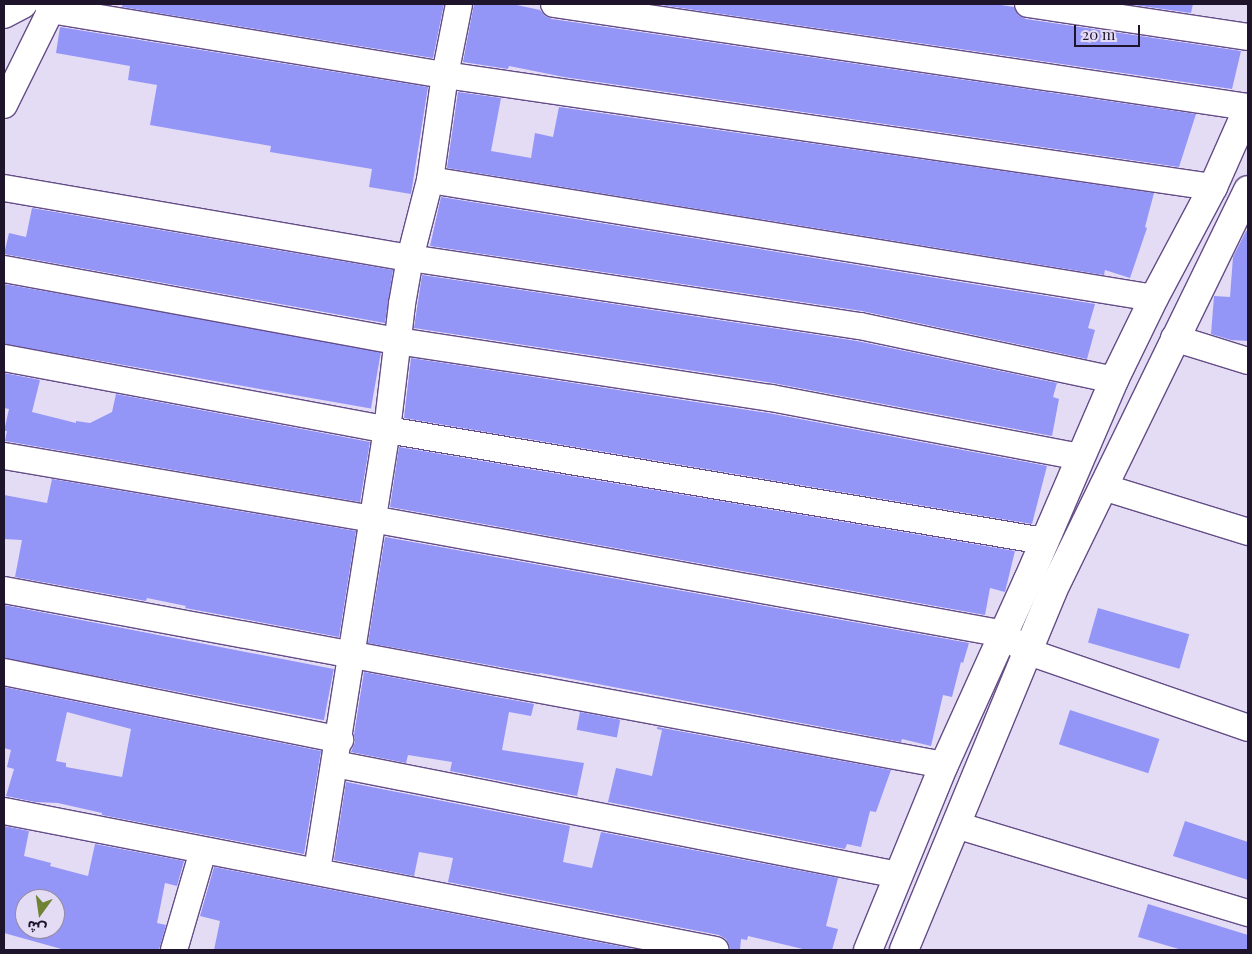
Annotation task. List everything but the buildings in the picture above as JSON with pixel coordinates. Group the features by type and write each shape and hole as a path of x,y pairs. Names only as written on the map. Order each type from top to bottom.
{"main road":[{"path":"4,14 23,4"},
{"path":"868,950 944,765 1004,634 1114,380 1154,298 1213,187 1248,108"},
{"path":"904,950 1026,651 1174,338 1248,190"}],"street":[{"path":"317,871 338,752 350,656 387,430 410,258 430,180 445,76 459,4"},
{"path":"554,4 1248,108"},
{"path":"1028,4 1248,37"},
{"path":"4,105 49,7 445,76 1213,187"},
{"path":"430,180 1154,298"},
{"path":"4,188 410,258 860,326 1114,380"},
{"path":"4,269 398,341 771,398 1080,457"},
{"path":"1174,338 1248,361"},
{"path":"4,358 387,430 1044,541"},
{"path":"4,456 372,519 1004,634 1026,651 1248,728"},
{"path":"1103,488 1248,532"},
{"path":"4,590 350,656 944,765"},
{"path":"4,672 338,752 898,875"},
{"path":"4,810 203,851 317,871 716,950"},
{"path":"956,825 1248,913"},
{"path":"174,950 203,851"}]}
